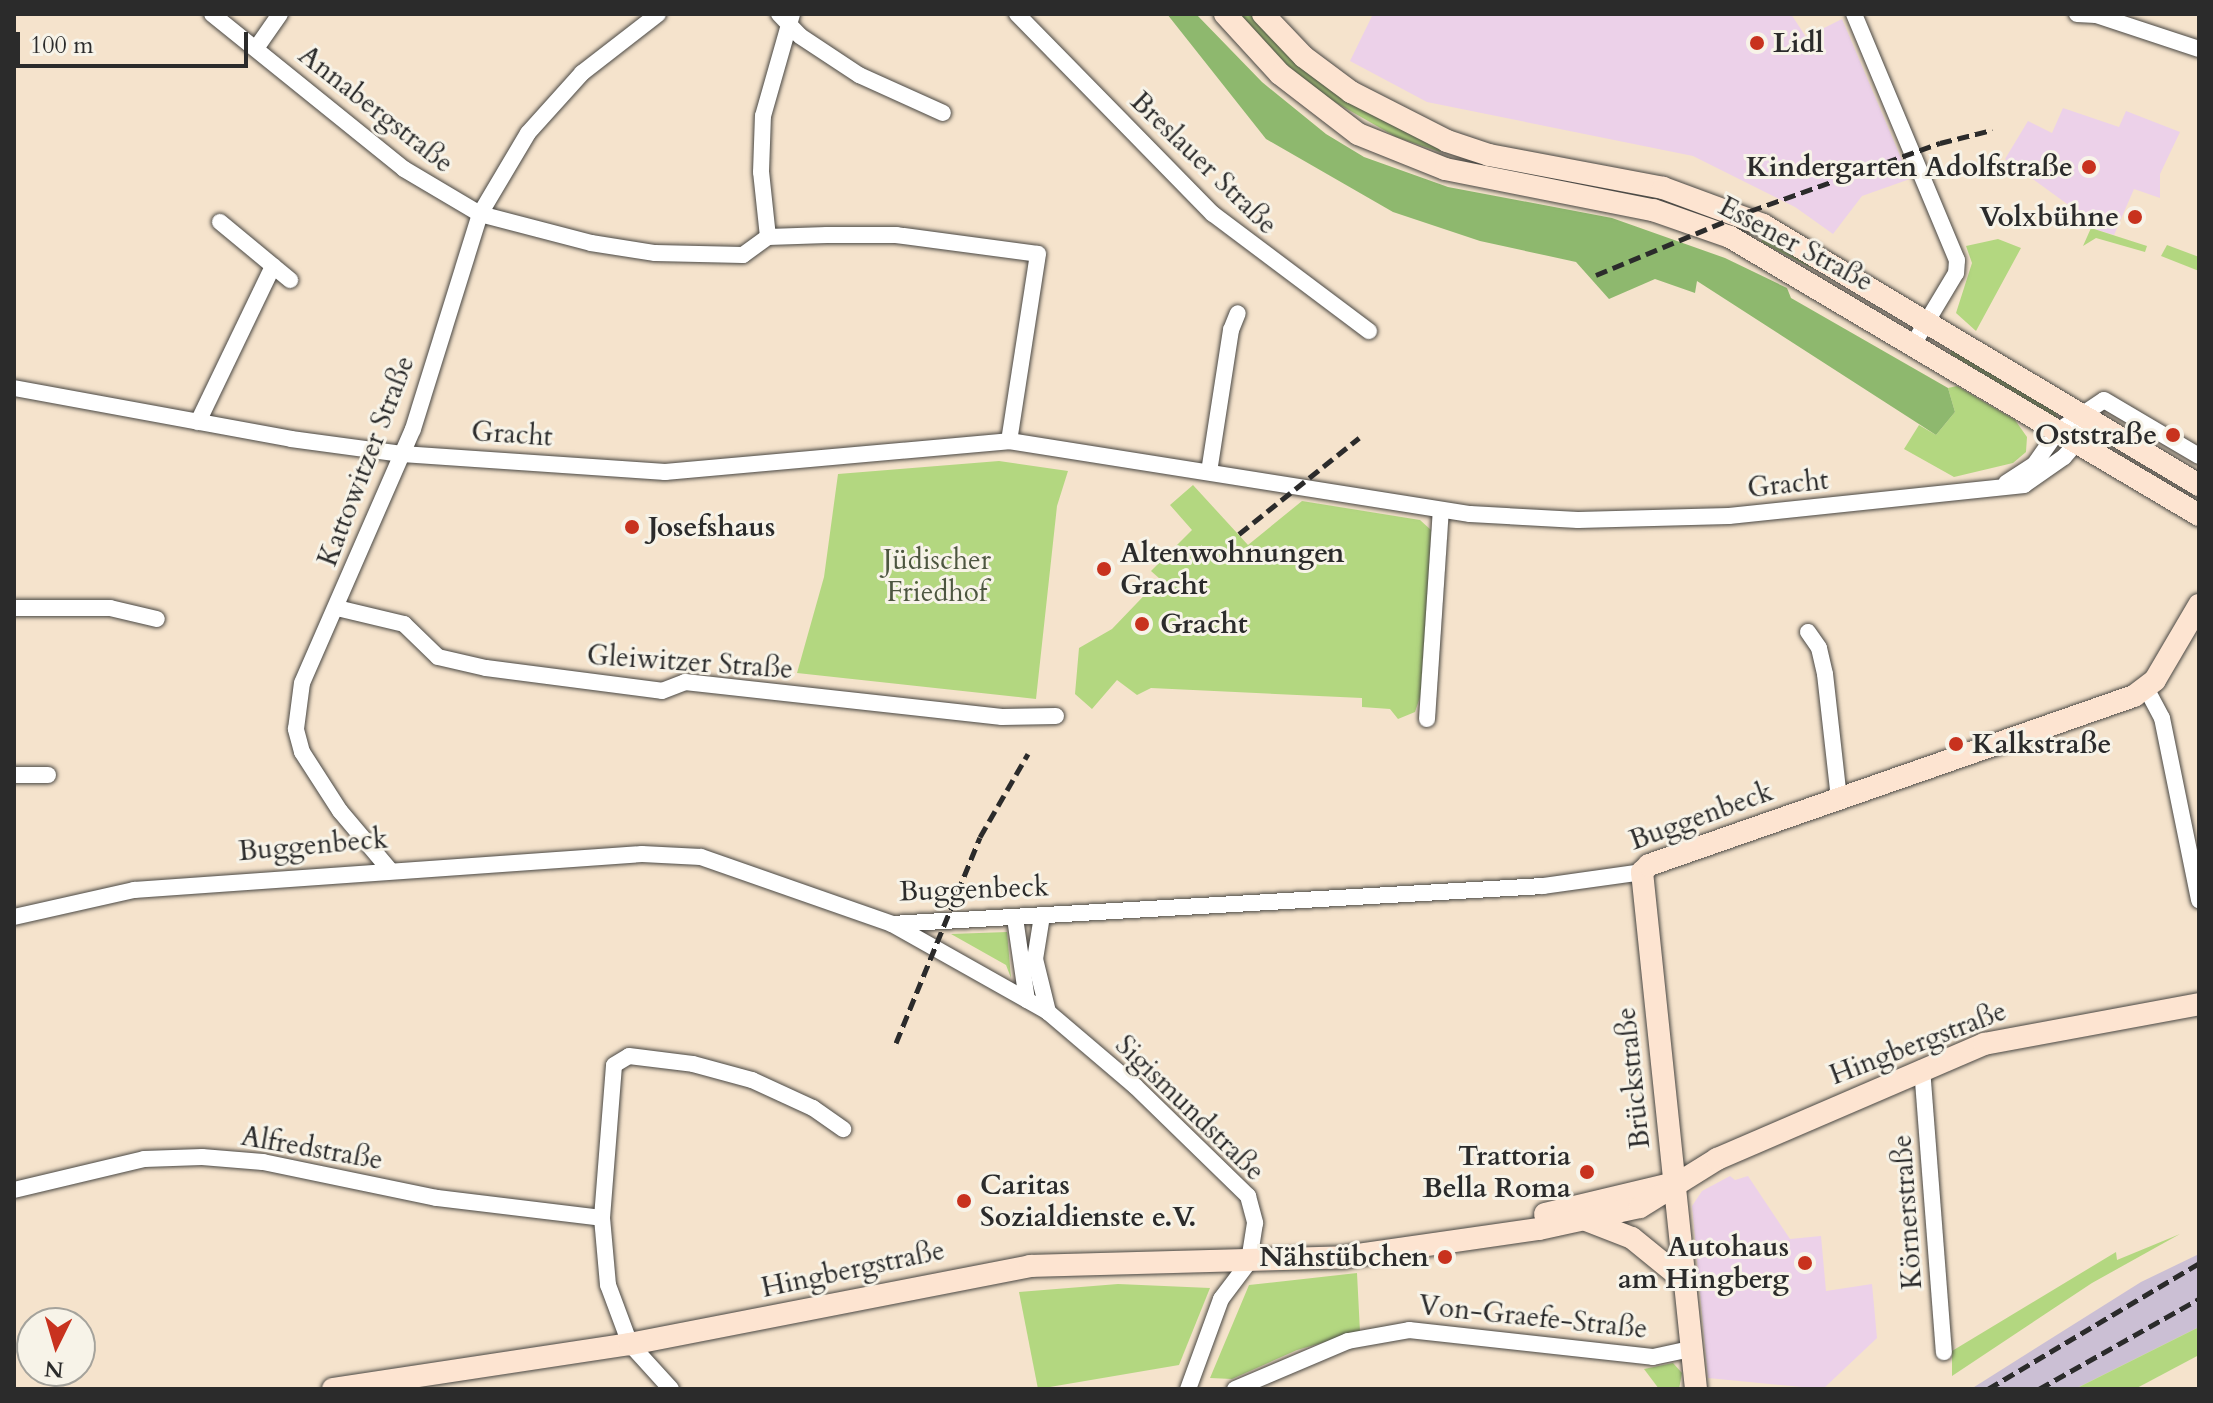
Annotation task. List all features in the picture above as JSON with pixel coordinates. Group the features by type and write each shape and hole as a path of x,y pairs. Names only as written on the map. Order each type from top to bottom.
{"street":[{"name":"Annabergstraße","path":"212,14 257,47 404,169 480,214 591,243 655,253 743,255 768,237 896,235 1038,254 1009,441"},
{"path":"257,47 280,14"},
{"name":"Kattowitzer Straße","path":"389,869 340,811 302,752 296,729 302,683 402,454 480,214 528,133 582,73 658,14"},
{"name":"Breslauer Straße","path":"1017,14 1213,214 1369,331"},
{"name":"Essener Straße","path":"1225,14 1280,74 1325,111 1394,151 1445,169 1653,210 1704,227 1796,273 2199,515"},
{"name":"Essener Straße","path":"1263,14 1304,57 1400,121 1489,155 1663,188 1716,205 1778,233 2199,485"},
{"path":"1854,14 1957,260 1956,273 1914,343"},
{"path":"2077,14 2095,14 2199,49"},
{"path":"768,237 761,172 763,116 786,18 859,75 943,113"},
{"path":"220,222 290,280"},
{"path":"198,422 273,266"},
{"path":"1209,472 1231,330 1238,313"},
{"name":"Gracht","path":"14,388 198,422 402,454 665,472 1009,441 1441,510 1653,520 2024,485 2044,476 2083,417"},
{"path":"2083,417 2104,400 2199,456"},
{"path":"1427,719 1441,510"},
{"path":"2199,605 2146,688 2162,718 2199,900"},
{"path":"14,608 110,608 157,619"},
{"name":"Gleiwitzer Straße","path":"337,608 404,624 438,657 486,668 662,691 685,682 1002,717 1056,716"},
{"path":"1808,632 1819,648 1825,674 1839,799"},
{"name":"Buggenbeck","path":"14,917 134,890 389,869 672,853 718,862 892,924 1543,886 1642,872 1649,865 2146,688"},
{"path":"14,775 48,775"},
{"name":"Brückstraße","path":"1642,872 1681,1278 1696,1389"},
{"path":"1042,916 1035,959 1048,1012"},
{"path":"1015,918 1027,1000"},
{"name":"Sigismundstraße","path":"892,924 1048,1012 1135,1086 1248,1196 1255,1223 1249,1262"},
{"name":"Hingbergstraße","path":"333,1389 630,1344 1030,1266 1344,1257 1585,1219 1640,1207 1673,1184 1922,1068 2039,1030 2199,1004"},
{"path":"671,1389 630,1344 608,1285 602,1218 611,1072 619,1059 656,1057 752,1080 813,1108 843,1129"},
{"name":"Körnerstraße","path":"1922,1068 1944,1352"},
{"name":"Alfredstraße","path":"14,1190 144,1159 202,1157 263,1162 437,1198 602,1218"},
{"name":"Hingbergstraße","path":"1485,1233 1673,1184"},
{"path":"1585,1219 1632,1238 1681,1278"},
{"path":"1188,1389 1221,1299 1249,1262"},
{"name":"Von-Graefe-Straße","path":"1235,1389 1348,1341 1409,1330 1628,1355 1692,1349"}],"shaded area":[{"path":"1373,14 1791,14 1806,37 1842,19 1910,179 1862,196 1833,234 1795,207 1693,156 1427,102 1350,61"},
{"name":"Kindergarten Adolfstraße","path":"2063,108 2119,127 2126,111 2180,132 2160,174 2160,198 2134,189 2114,235 2091,228 2092,222 2005,159 2028,121 2052,133"},
{"path":"1730,1176 1735,1180 1748,1176 1790,1239 1821,1236 1826,1291 1872,1284 1877,1338 1823,1389 1708,1378 1692,1206 1702,1191"},
{"path":"2199,1254 2199,1327 2075,1389 1971,1389 2141,1282"}],"green space":[{"path":"1167,14 1196,14 1262,82 1326,134 1364,157 1448,187 1612,218 1725,258 1787,288 1791,298 1948,388 1955,412 1936,435 1697,281 1695,293 1655,279 1609,299 1576,262 1480,241 1393,212 1266,139"},
{"path":"1236,14 1250,14 1356,104 1442,147 1440,152 1396,137 1300,82"},
{"path":"2091,228 2147,246 2145,252 2096,238 2083,246"},
{"path":"1765,236 1813,262 1811,268 1761,242"},
{"path":"1998,239 2021,248 1976,331 1956,313 1972,263 1966,246"},
{"path":"2167,245 2199,257 2199,271 2161,256"},
{"path":"1954,346 2053,407 2058,419 1950,354"},
{"path":"1957,386 2015,420 2027,437 2026,452 2013,463 1954,477 1904,449 1919,425 1936,435 1955,412 1948,388"},
{"name":"Jüdischer Friedhof","path":"999,461 1068,471 1057,506 1036,699 797,673 824,577 838,474"},
{"path":"1193,485 1248,545 1302,501 1420,520 1431,530 1422,691 1415,712 1398,719 1390,709 1362,707 1362,698 1151,688 1137,695 1117,680 1092,709 1075,694 1079,648 1112,629 1160,579 1151,571 1192,530 1170,505"},
{"path":"1007,932 1011,978 1006,965 951,934"},
{"path":"2180,1234 2092,1283 1952,1376 1952,1351 2116,1252 2117,1260"},
{"path":"1357,1273 1360,1332 1297,1350 1232,1379 1210,1378 1249,1285"},
{"path":"1118,1284 1210,1288 1179,1365 1038,1389 1019,1292"},
{"path":"2199,1327 2199,1355 2135,1389 2075,1389"},
{"path":"1673,1363 1682,1373 1679,1389 1659,1389 1644,1369"}],"railway":[{"path":"1596,275 1750,211 1940,143 1992,130"},
{"path":"1239,534 1359,438"},
{"path":"896,1043 980,837 1028,754"},
{"path":"1988,1389 2199,1263"},
{"path":"2039,1389 2199,1299"}],"place":[{"name":"Lidl","path":"1757,43"},
{"name":"Kindergarten Adolfstraße","path":"2089,167"},
{"name":"Volxbühne","path":"2135,217"},
{"name":"Oststraße","path":"2173,435"},
{"name":"Josefshaus","path":"632,527"},
{"name":"Altenwohnungen Gracht","path":"1104,569"},
{"name":"Gracht","path":"1142,624"},
{"name":"Kalkstraße","path":"1956,744"},
{"name":"Trattoria Bella Roma","path":"1587,1172"},
{"name":"Caritas Sozialdienste e.V.","path":"964,1201"},
{"name":"Nähstübchen","path":"1445,1257"},
{"name":"Autohaus am Hingberg","path":"1805,1263"}]}
